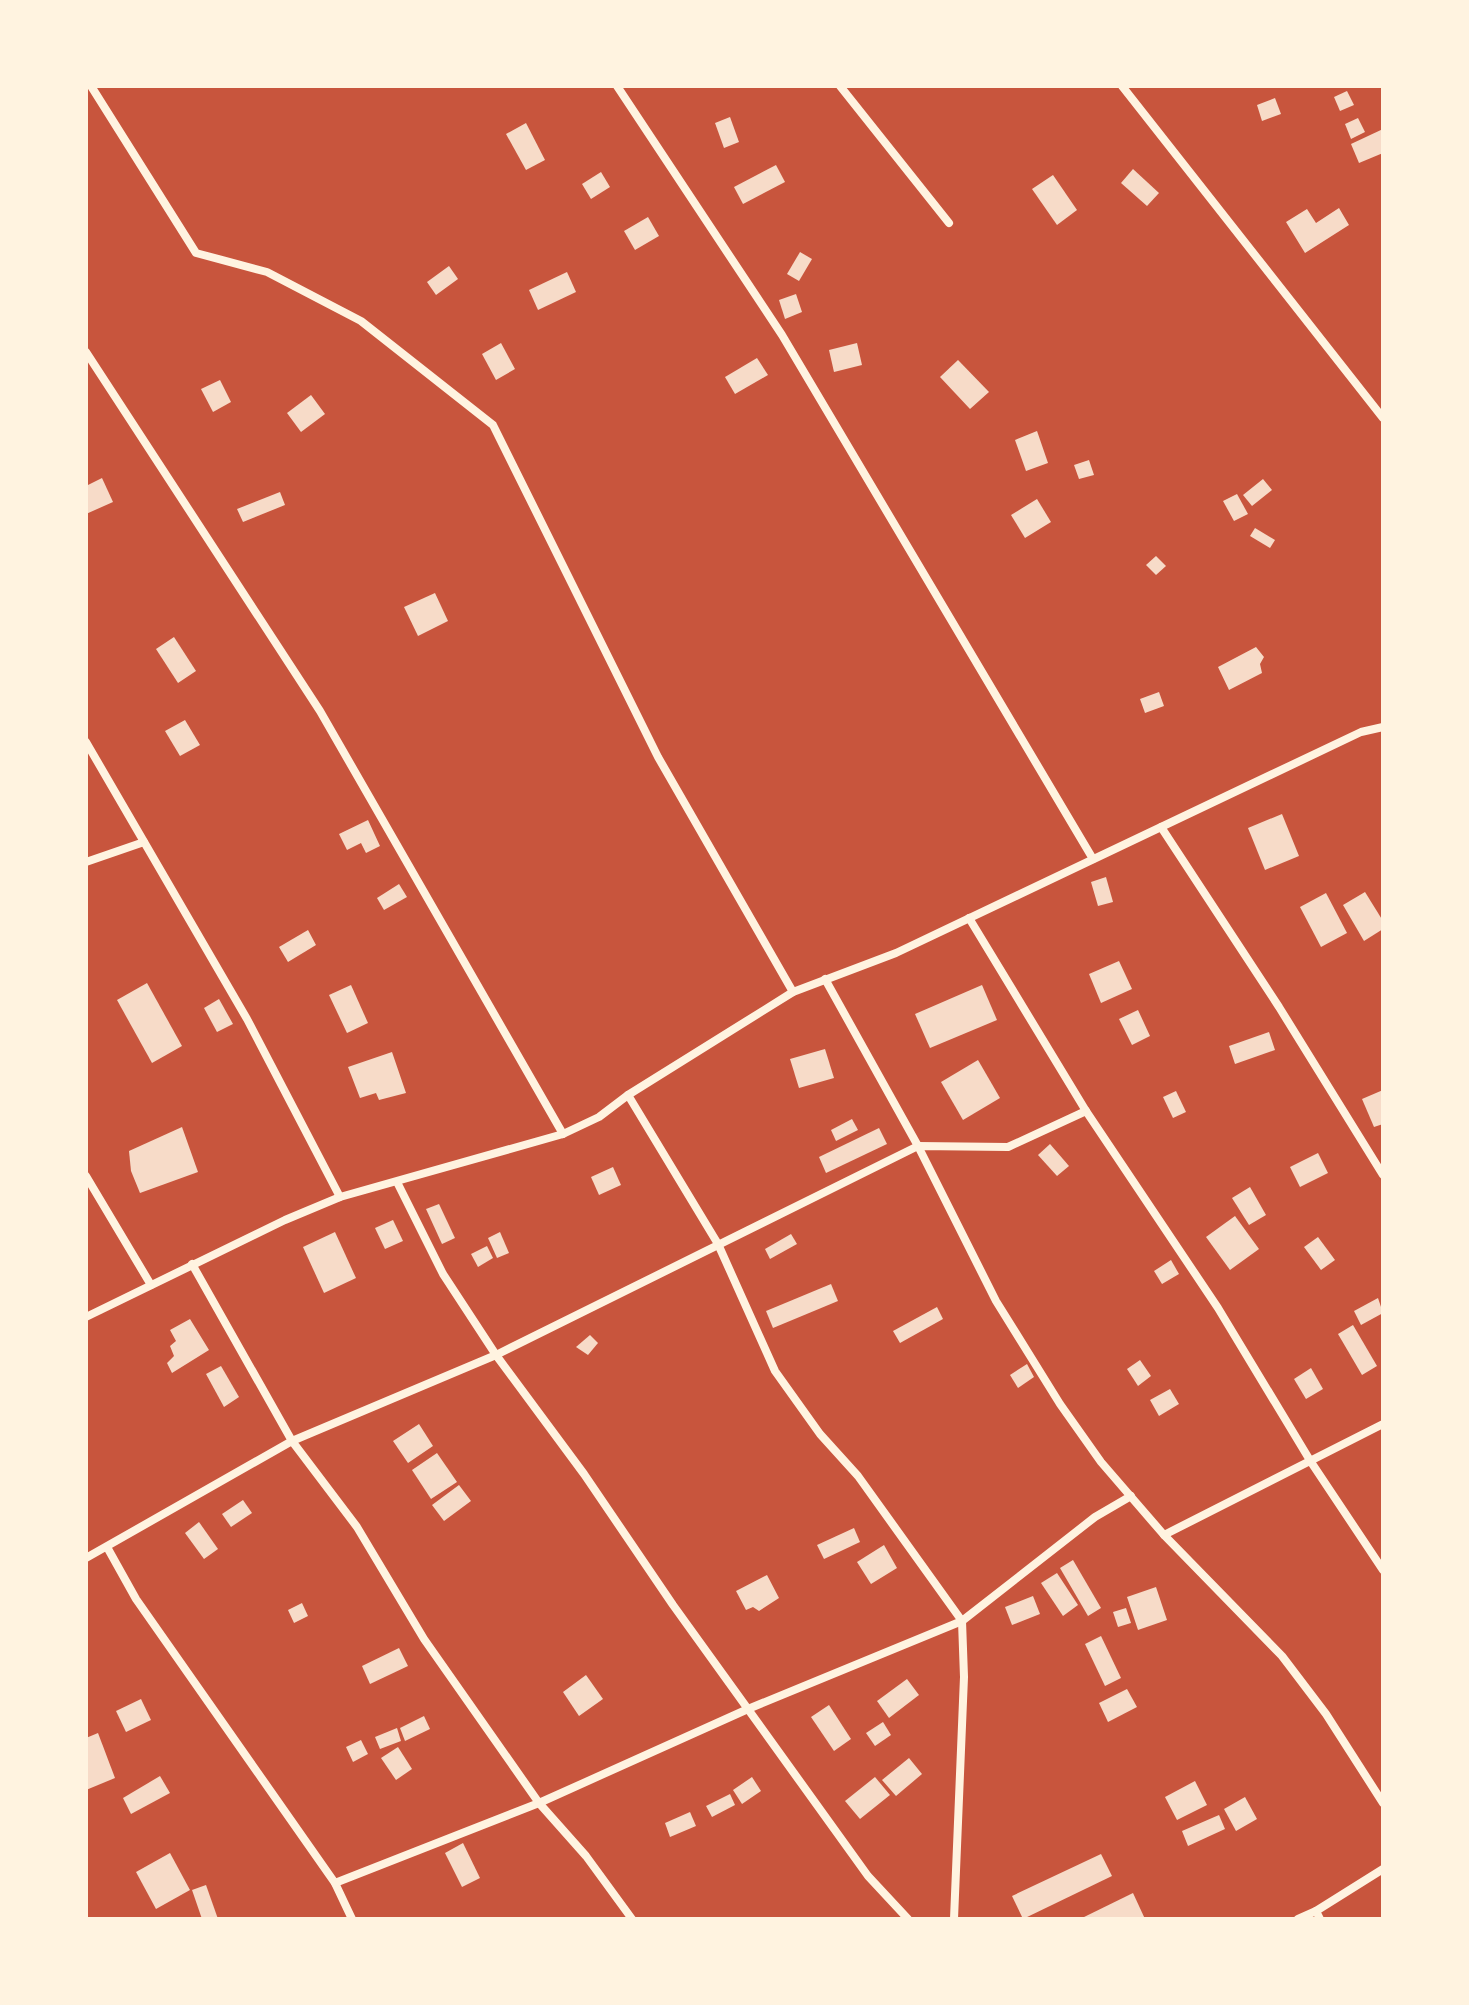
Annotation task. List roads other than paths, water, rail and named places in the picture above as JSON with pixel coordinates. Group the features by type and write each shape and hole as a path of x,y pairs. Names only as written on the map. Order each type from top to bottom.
{"street":[{"path":"91,86 196,253 267,272 361,321 493,425 658,757 793,992"},
{"path":"617,86 782,335 1093,859"},
{"path":"840,86 949,223"},
{"path":"1122,86 1383,418"},
{"path":"86,352 320,711 563,1134"},
{"path":"86,1317 285,1220 340,1197 563,1134 599,1117 628,1095 793,992 896,953 1361,732 1383,727"},
{"path":"86,742 247,1019 340,1197"},
{"path":"1161,827 1279,1007 1383,1175"},
{"path":"86,862 144,842"},
{"path":"969,918 1086,1111 1218,1308 1311,1462 1383,1570"},
{"path":"825,979 918,1146 996,1301 1060,1404 1101,1462 1164,1535 1282,1656 1326,1714 1383,1803"},
{"path":"628,1095 718,1244 775,1371 820,1434 858,1476 962,1621 964,1677 954,1919"},
{"path":"86,1558 292,1441 496,1355 918,1146 1008,1147 1086,1111"},
{"path":"86,1176 151,1285"},
{"path":"397,1182 443,1274 496,1355 584,1474 673,1605 868,1876 908,1919"},
{"path":"192,1264 292,1441 357,1527 424,1639 539,1803 586,1856 632,1919"},
{"path":"1164,1535 1383,1424"},
{"path":"335,1883 539,1803 748,1709 962,1621 1095,1517 1131,1496"},
{"path":"107,1547 136,1599 335,1883 352,1919"},
{"path":"1298,1919 1318,1915 1383,1869"}]}
